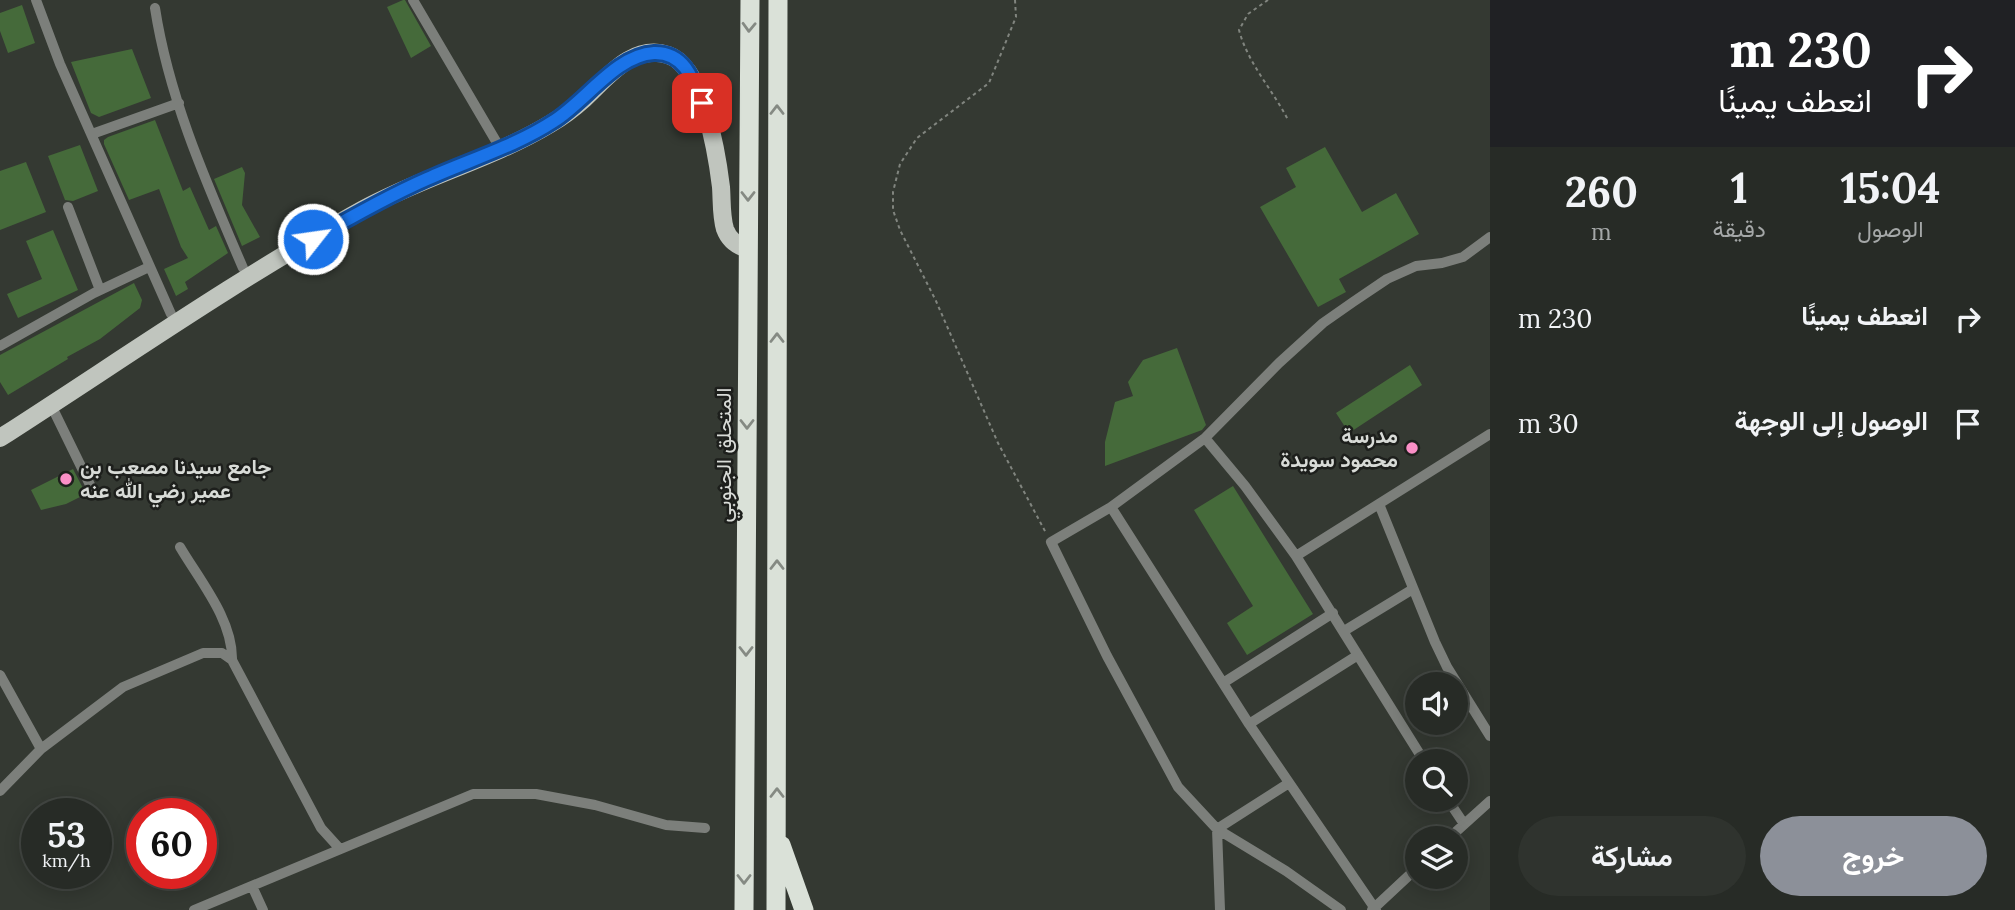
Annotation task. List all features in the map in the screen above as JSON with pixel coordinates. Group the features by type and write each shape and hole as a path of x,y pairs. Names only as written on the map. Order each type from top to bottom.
{"highway":[{"name":"المتحلق الجنوبي","path":"744,910 750,0"},
{"path":"776,910 778,0"},
{"path":"777,832 804,910"}],"main road":[{"path":"0,425 243,268 365,198 498,143 535,132 567,113 610,72 625,62 648,54 669,55 686,67 702,103 715,151 725,230 737,244 748,249"},
{"path":"0,438 217,297 353,216 498,143"}],"street":[{"path":"36,0 60,64 171,314"},
{"path":"413,0 498,143"},
{"path":"155,8 161,48 199,165 243,268"},
{"path":"92,134 179,103"},
{"path":"68,207 100,290"},
{"path":"1341,910 1286,871 1217,829 1178,787 1107,656 1051,542 1111,507 1205,438 1279,363 1323,323 1353,302 1387,279 1416,265 1452,261 1474,251 1490,237"},
{"path":"0,346 100,290 149,267"},
{"path":"51,405 94,493"},
{"path":"1296,556 1490,434"},
{"path":"1205,438 1245,486 1296,556 1417,749"},
{"path":"1380,504 1447,667 1490,736"},
{"path":"1111,507 1249,724 1374,909 1405,879"},
{"path":"180,547 222,619 232,647 232,660"},
{"path":"1344,631 1413,589"},
{"path":"1223,683 1333,613"},
{"path":"0,791 41,749 123,687 203,653 222,653 232,660 321,828 340,849"},
{"path":"1249,724 1358,655"},
{"path":"0,675 41,749"},
{"path":"1217,829 1289,783"},
{"path":"194,910 473,794 536,794 595,805 666,825 705,828"},
{"path":"1456,812 1464,824 1490,801"},
{"path":"1217,829 1220,910"},
{"path":"252,886 263,910"}],"path":[{"path":"1015,0 1016,17 989,83 917,138 900,164 893,192 893,210 998,443 1051,542"},
{"path":"1268,0 1248,14 1239,30 1254,64 1278,99 1288,120"}],"building":[{"path":"403,0 431,46 411,58 387,7"},
{"path":"22,5 35,43 8,53 0,31 0,13"},
{"path":"132,49 151,98 99,117 91,113 71,62"},
{"path":"155,120 183,191 190,187 209,230 216,226 228,253 185,282 188,289 176,296 164,269 188,258 181,247 159,189 129,200 104,144 108,137"},
{"path":"80,145 98,191 73,201 65,200 48,156"},
{"path":"1325,147 1362,212 1396,193 1419,234 1339,279 1346,292 1318,307 1260,207 1296,187 1286,168"},
{"path":"26,162 46,212 0,230 0,171"},
{"path":"242,167 245,173 242,205 260,237 242,246 214,179"},
{"path":"53,230 78,290 18,318 7,294 42,279 26,241"},
{"path":"134,283 142,300 140,308 100,339 8,395 0,382 0,355"},
{"path":"1177,348 1206,425 1202,430 1105,466 1105,442 1115,402 1133,396 1128,382 1143,360"},
{"path":"1410,365 1422,385 1349,433 1336,413"},
{"name":"جامع سيدنا مصعب بن عمير رضي الله عنه","path":"73,469 86,494 66,504 41,510 31,490"},
{"path":"1233,486 1313,614 1247,655 1227,623 1253,606 1194,510"}],"place":[{"name":"مدرسة محمود سويدة","path":"1412,448"},
{"name":"جامع سيدنا مصعب بن عمير رضي الله عنه","path":"66,479"}],"route":[{"path":"313,239 394,194 552,123 582,101 610,72 633,58 655,53 675,58 690,73 702,103"}]}
